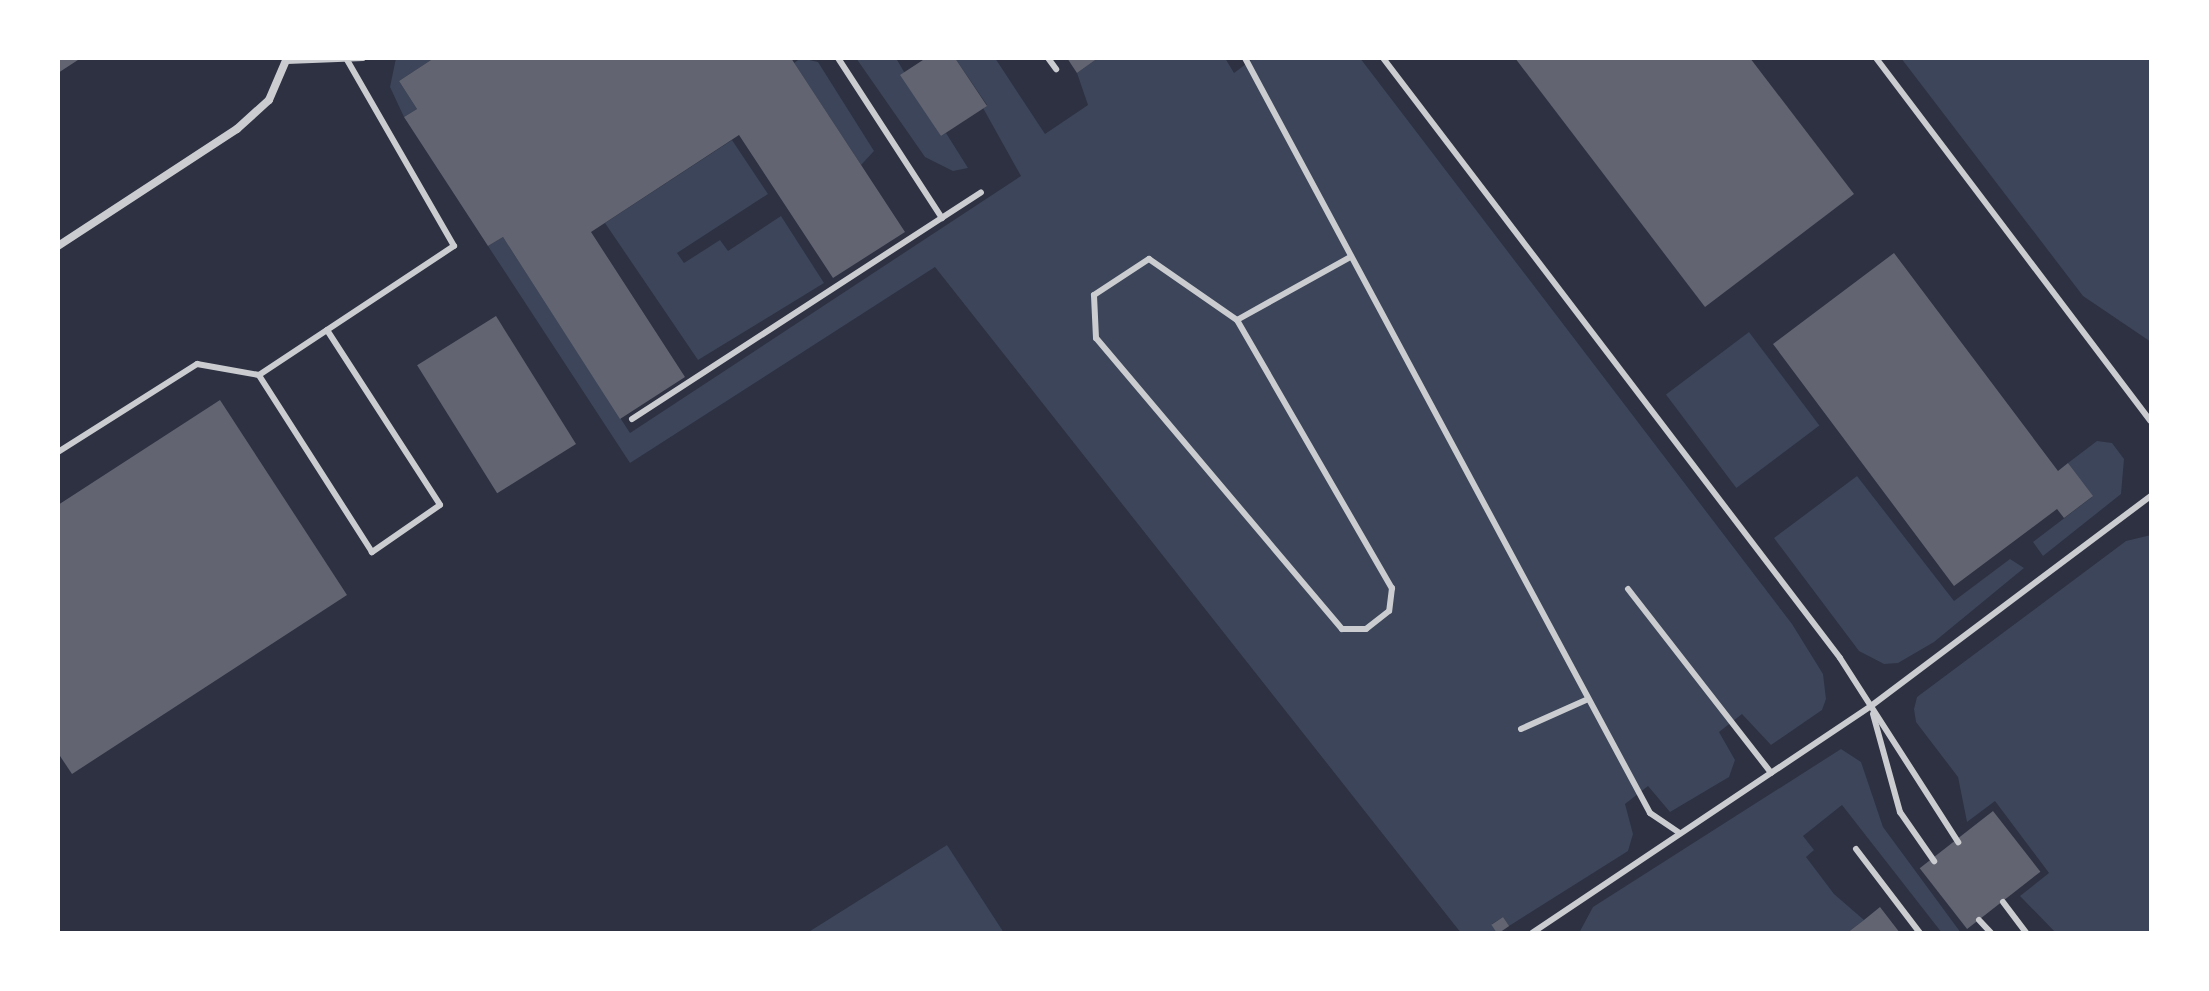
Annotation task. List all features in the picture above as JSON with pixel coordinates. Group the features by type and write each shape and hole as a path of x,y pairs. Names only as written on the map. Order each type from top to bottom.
{"street":[{"path":"58,246 237,129 269,100 287,60"}],"lane":[{"path":"287,60 363,58"},
{"path":"838,58 942,218"},
{"path":"1048,58 1056,69"},
{"path":"1245,58 1650,813 1680,833"},
{"path":"1383,58 1840,658 1958,842"},
{"path":"1876,58 2151,421"},
{"path":"58,452 197,364 259,375 454,246 347,60"},
{"path":"632,419 981,192"},
{"path":"1237,320 1350,257"},
{"path":"1149,259 1237,320 1392,588 1389,611 1366,629 1342,629 1096,338 1094,295 1149,259"},
{"path":"259,375 372,552 440,505 327,330"},
{"path":"1532,933 1542,930 1680,833 1871,706 2151,496"},
{"path":"1628,589 1771,773"},
{"path":"1521,729 1588,699"},
{"path":"1871,706 1900,812 1934,861"},
{"path":"1856,849 1920,933"},
{"path":"2003,902 2026,933"},
{"path":"1979,920 1991,933"}],"shaded area":[{"path":"396,58 434,58 399,81 417,109 404,117 390,87"},
{"path":"801,58 818,62 874,151 861,165 794,63"},
{"path":"856,58 896,58 941,136 946,133 968,168 953,171 925,157"},
{"path":"955,58 995,58 1045,134 1088,105 1077,73 1098,58 1225,58 1234,73 1254,58 1360,58 1792,624 1823,674 1826,699 1822,710 1771,745 1742,714 1719,732 1735,760 1729,777 1670,812 1648,786 1625,804 1633,834 1628,851 1509,926 1503,917 1492,924 1497,933 1461,933 935,267 630,463 488,246 503,237 630,433 1021,176 983,108 987,105"},
{"path":"1901,58 2151,58 2151,342 2083,296"},
{"path":"732,140 768,194 677,253 684,263 720,240 728,251 781,216 824,283 698,360 605,223"},
{"path":"1749,332 1819,425 1736,488 1666,395"},
{"path":"2097,441 2112,443 2124,459 2121,494 2043,556 2033,542 2092,497 2068,463"},
{"path":"1857,476 1954,601 2010,559 2024,568 1934,642 1898,663 1884,664 1859,651 1774,538"},
{"path":"2151,535 2151,933 2056,933 2020,896 2049,873 1995,801 1967,822 1958,777 1916,722 1914,709 1917,697 2126,541"},
{"path":"1841,749 1861,762 1883,827 1961,933 1942,933 1842,805 1803,836 1814,850 1806,857 1834,894 1864,920 1847,933 1579,933 1593,907"},
{"path":"947,845 1004,933 807,933"}],"building":[{"path":"58,58 81,58 58,73"},
{"path":"434,58 791,58 905,232 833,278 739,135 591,232 685,377 620,419 503,237 488,246 404,117 417,109 399,81"},
{"path":"926,58 955,58 987,106 941,136 900,75"},
{"path":"1067,58 1098,58 1077,73"},
{"path":"1515,58 1750,58 1854,194 1705,307"},
{"path":"1894,253 2058,471 2068,463 2093,496 2064,518 2057,509 1954,586 1773,344"},
{"path":"496,316 576,444 497,493 417,365"},
{"path":"220,400 347,595 72,774 58,753 58,505"},
{"path":"1993,811 2040,872 1967,929 1920,868"},
{"path":"1880,907 1900,933 1847,933 1864,920"},
{"path":"1503,917 1509,926 1497,933 1491,925"}]}
